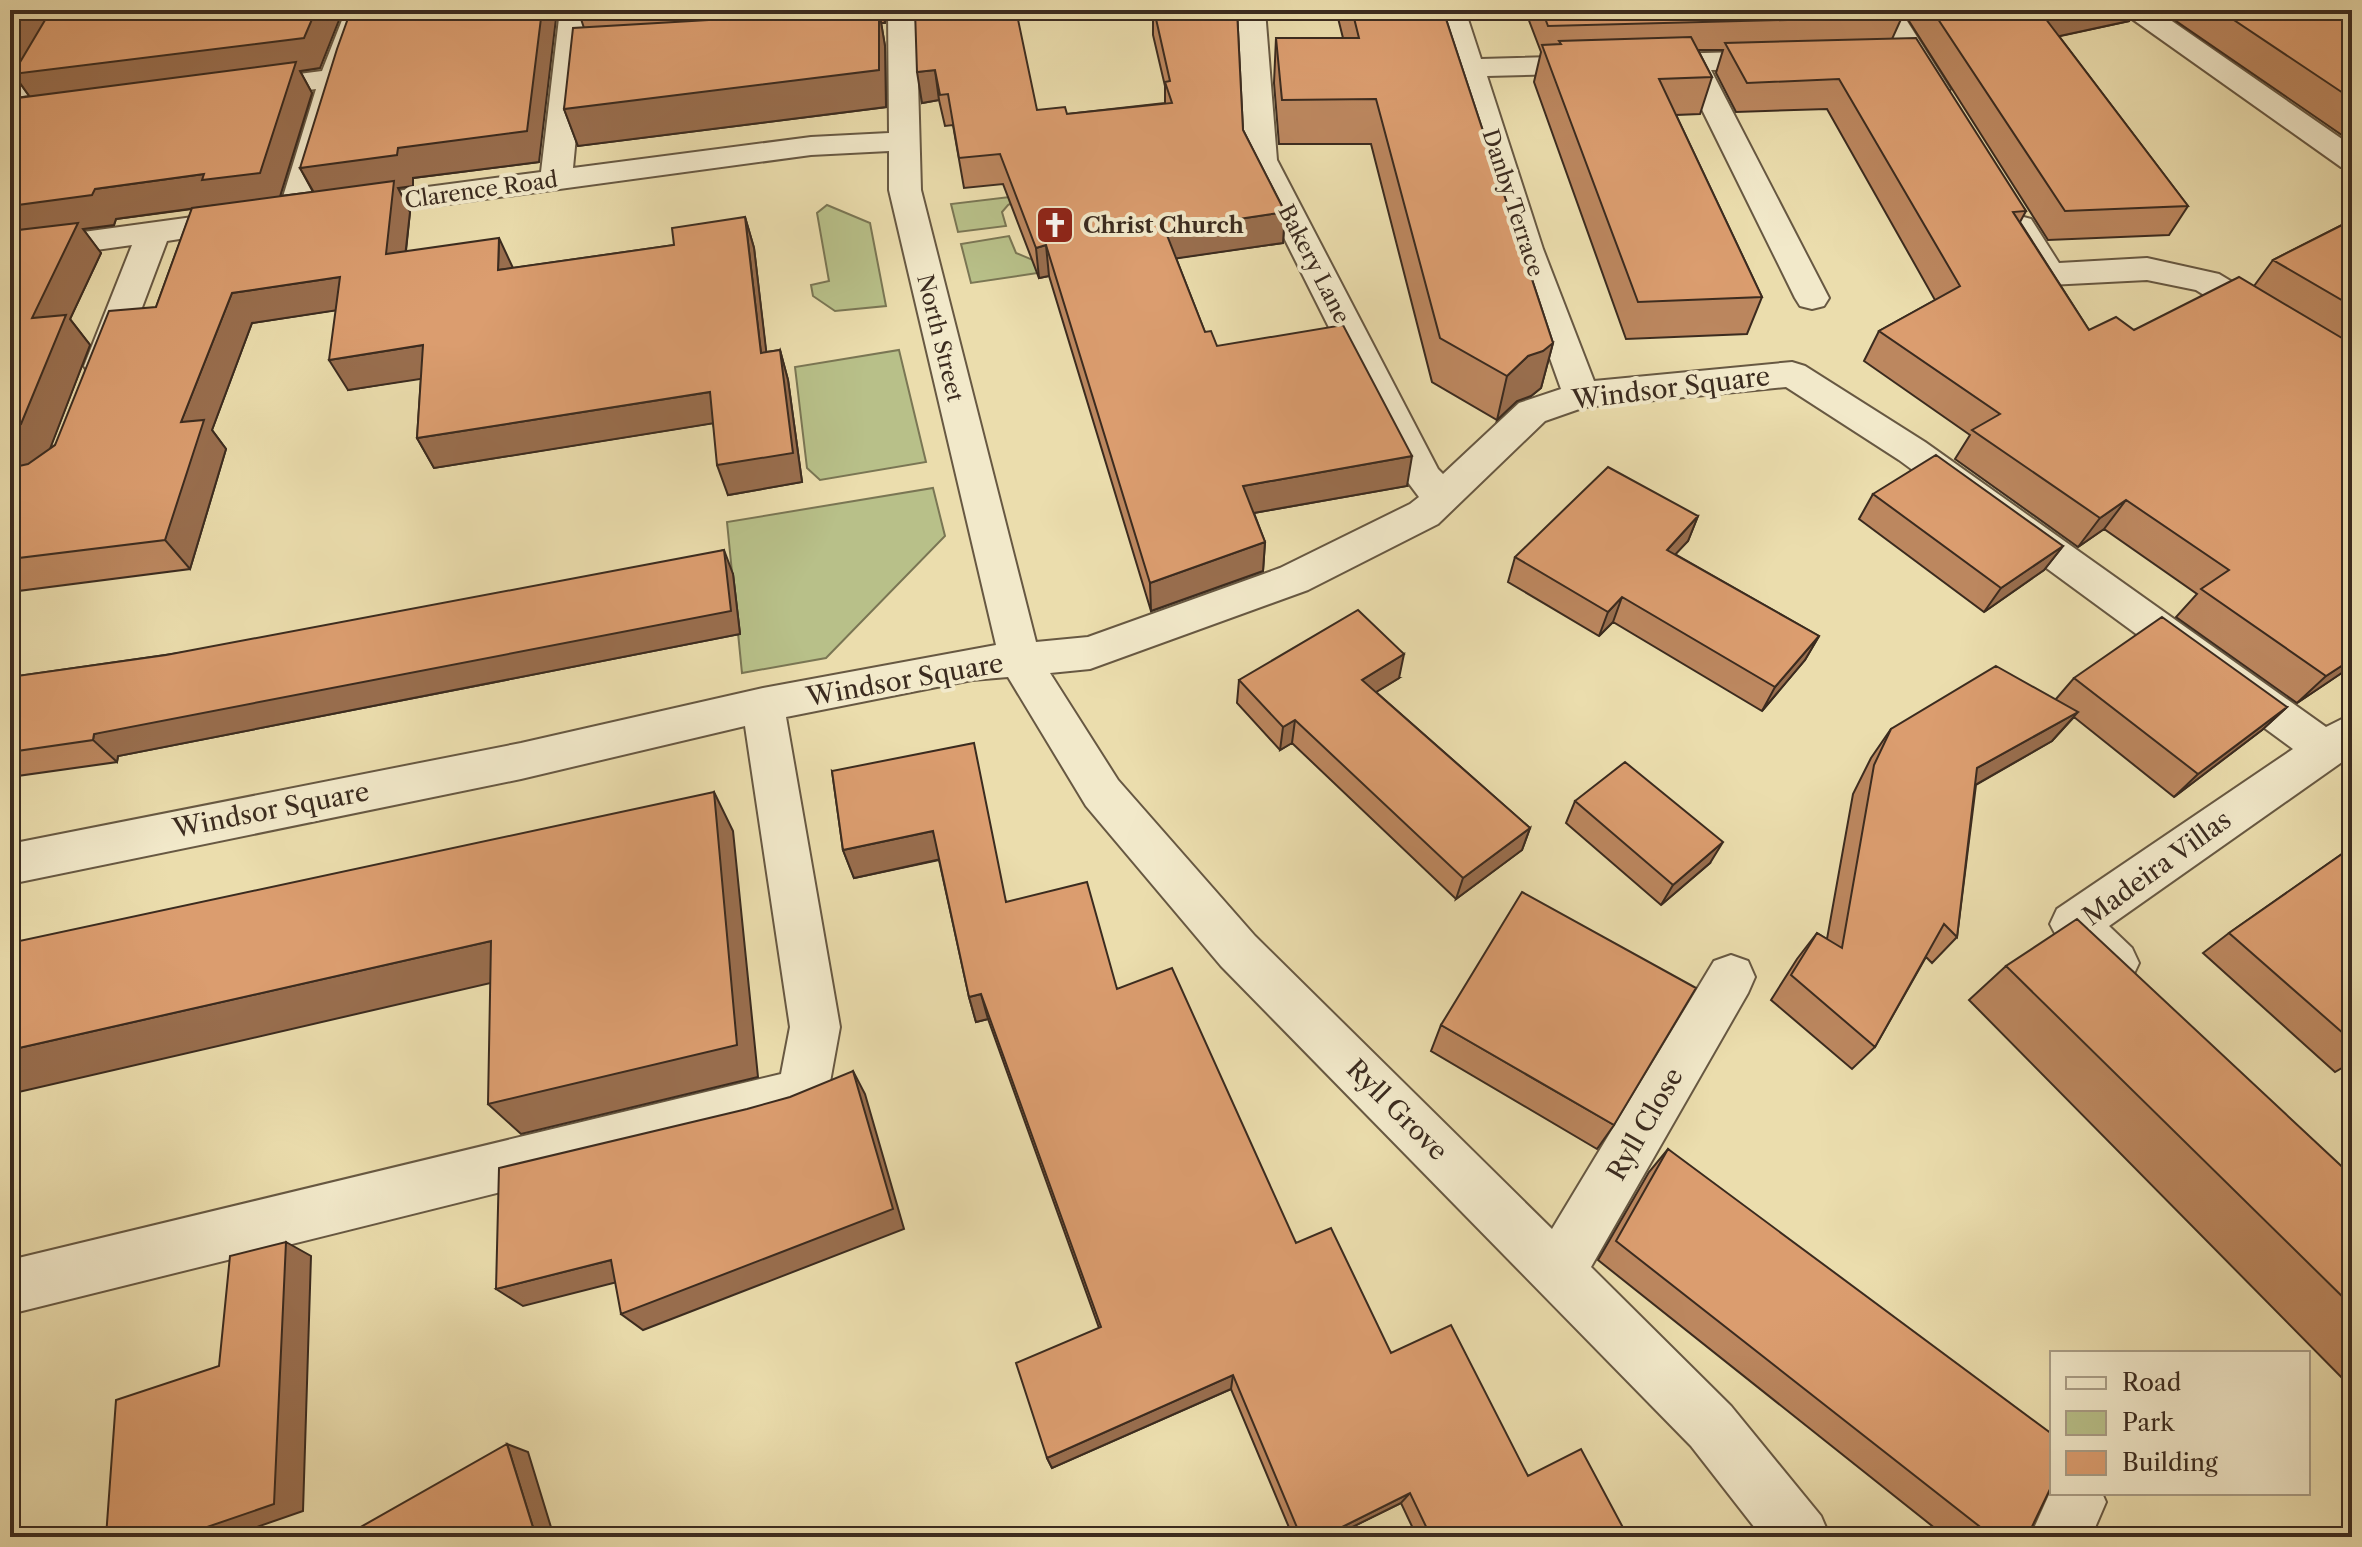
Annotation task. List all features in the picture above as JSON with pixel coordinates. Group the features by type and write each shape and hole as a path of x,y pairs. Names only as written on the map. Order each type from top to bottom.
{"street":[{"path":"10,118 71,10"},
{"path":"294,213 334,78 360,10"},
{"path":"556,180 574,10"},
{"name":"Bakery Lane","path":"1251,10 1261,160 1423,477 1441,497"},
{"name":"Danby Terrace","path":"1451,10 1527,249 1581,395"},
{"path":"1886,10 1899,56 1955,120"},
{"path":"2138,10 2352,160"},
{"name":"North Street","path":"890,26 906,141 908,205 1020,661"},
{"path":"569,54 601,52"},
{"path":"1469,68 1804,59"},
{"path":"1693,63 1812,298"},
{"path":"210,94 334,78"},
{"path":"10,118 41,116"},
{"name":"Clarence Road","path":"10,252 811,146 906,141"},
{"path":"2002,197 2049,274 2147,269 2207,282 2352,370"},
{"path":"90,397 153,234"},
{"name":"Windsor Square","path":"10,864 521,761 763,705 972,664 1090,653 1294,579 1424,514 1532,412 1581,395 1792,374 1912,451 2339,740"},
{"name":"Ryll Grove","path":"1020,661 1102,793 1238,951 1711,1426 1800,1537"},
{"path":"10,1287 803,1093 815,1027 763,705"},
{"name":"Madeira Villas","path":"2146,993 2074,924 2339,740"},
{"name":"Ryll Close","path":"1558,1271 1731,977"}],"green space":[{"path":"1027,195 1008,205 1002,212 1006,226 958,232 951,204"},
{"path":"827,205 870,223 886,306 835,311 813,296 811,285 829,281 817,213"},
{"path":"1009,236 1016,253 1057,270 971,283 961,244"},
{"path":"899,350 926,462 820,480 807,468 795,367"},
{"path":"933,488 945,536 826,658 742,673 727,522"}],"building":[{"path":"51,10 316,10 304,38 13,74"},
{"path":"351,10 542,10 527,131 398,148 397,155 300,168"},
{"path":"879,10 879,70 564,109 573,28"},
{"path":"915,10 1016,10 1037,110 1065,107 1067,114 1172,103 1165,82 1170,81 1154,10 1237,10 1243,130 1285,212 1165,230 1205,332 1211,331 1217,346 1343,325 1412,456 1243,486 1265,542 1150,583 1046,245 1036,248 1000,154 959,158 948,94 940,95 935,70 917,72"},
{"path":"1352,10 1443,10 1553,343 1543,351 1528,356 1507,376 1440,338 1376,99 1282,100 1276,38 1359,38"},
{"path":"1542,10 1898,10 1902,17 1548,26"},
{"path":"1932,10 2062,10 2042,14 2188,206 2065,211"},
{"path":"2219,10 2352,10 2352,99"},
{"path":"1691,37 1712,77 1659,79 1762,297 1638,302 1542,45 1561,44 1559,41"},
{"path":"1916,38 2026,211 2013,212 2089,330 2116,317 2134,330 2239,277 2352,344 2352,659 2326,676 2201,589 2229,570 2126,500 2100,518 1972,430 2000,414 1879,331 1960,286 1839,79 1747,83 1725,43"},
{"path":"296,62 260,173 202,180 204,174 95,189 92,195 10,206 10,99"},
{"path":"394,181 386,254 499,238 498,270 674,245 672,228 745,217 761,353 780,350 793,453 717,465 710,392 417,438 423,345 329,360 340,277 232,293 181,422 204,420 165,540 10,559 10,468 28,464 55,445 109,311 156,307 192,208"},
{"path":"2352,220 2352,306 2273,260"},
{"path":"78,223 32,318 66,315 21,424 10,432 10,231"},
{"path":"1936,455 2063,546 2001,588 1873,494"},
{"path":"1608,467 1698,516 1667,550 1819,636 1775,687 1622,597 1608,612 1515,557"},
{"path":"724,550 731,611 94,734 93,740 10,752 10,677 166,655"},
{"path":"1358,610 1404,654 1362,680 1530,828 1463,878 1295,720 1283,727 1239,680"},
{"path":"2162,617 2287,707 2198,774 2074,678"},
{"path":"1996,666 2078,712 1977,768 1957,937 1944,924 1875,1047 1791,975 1817,933 1842,948 1874,765 1891,729"},
{"path":"974,743 1006,902 1087,882 1117,989 1172,968 1296,1243 1331,1228 1391,1353 1451,1325 1528,1476 1581,1449 1628,1537 1431,1537 1410,1493 1322,1537 1301,1537 1233,1375 1047,1458 1016,1363 1101,1327 981,994 969,997 933,831 843,850 832,771"},
{"path":"1625,762 1723,842 1673,885 1575,801"},
{"path":"714,792 737,1045 488,1104 491,941 10,1050 10,943"},
{"path":"2352,847 2352,1041 2229,933"},
{"path":"1522,892 1696,988 1614,1125 1441,1025"},
{"path":"2077,919 2352,1176 2352,1306 2006,966"},
{"path":"853,1071 893,1209 621,1314 611,1260 496,1289 499,1168 747,1109 790,1097"},
{"path":"1668,1149 2050,1433 2050,1489 2027,1537 1993,1537 1616,1241"},
{"path":"286,1242 274,1504 178,1537 106,1537 116,1400 219,1366 230,1256"},
{"path":"507,1444 536,1537 343,1537"}],"place":[{"name":"Christ Church","path":"1055,225"}]}
